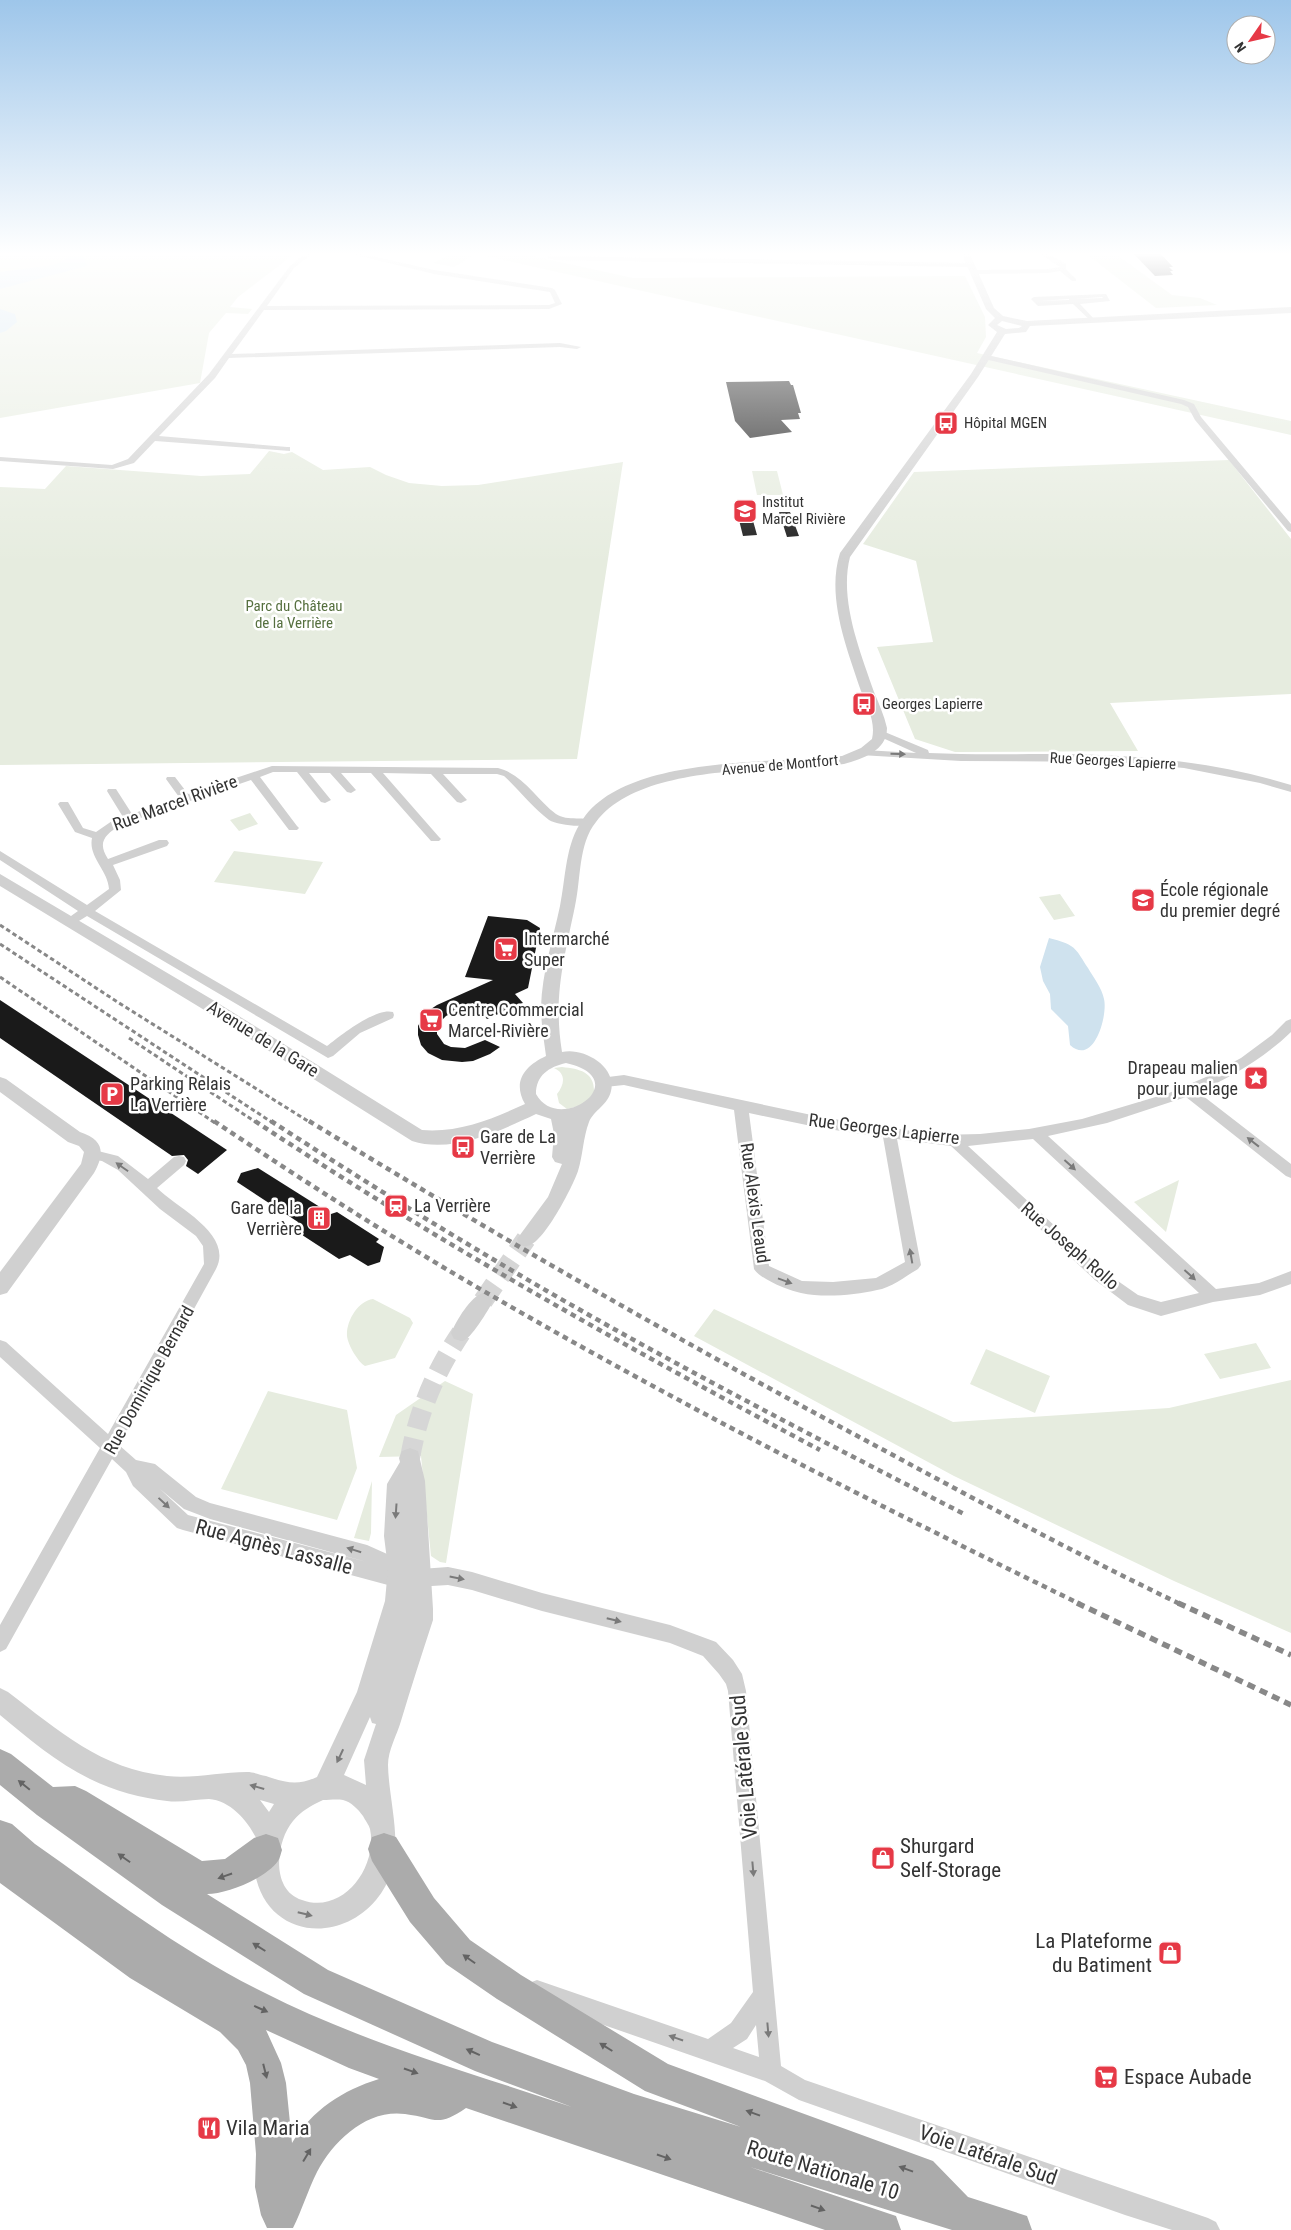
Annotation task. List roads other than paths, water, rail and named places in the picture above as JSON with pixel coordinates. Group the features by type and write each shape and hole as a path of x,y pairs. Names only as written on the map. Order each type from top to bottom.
{"main road":[{"name":"Route Nationale 10","path":"0,1766 48,1804 174,1893 316,1982 488,2058 634,2112 1013,2230"},
{"path":"48,1804 75,1802 198,1878 215,1879 233,1874 268,1845"},
{"path":"383,1836 422,1910 458,1952 509,1987 658,2078 920,2174 955,2211"},
{"path":"1,1837 23,1856 175,1963 251,2005 362,2055 882,2230"},
{"path":"1,1837 11,1871 142,1966 233,2019 251,2037 263,2063 268,2083 275,2145 274,2187 279,2223"},
{"path":"279,2223 304,2158 333,2122 372,2097 393,2095 442,2103 463,2089"}],"street":[{"path":"0,460 112,467 131,461 204,385 227,356"},
{"path":"864,753 872,746 880,733 860,669 841,588 842,565 846,553 987,357 1184,402 1191,406 1198,418 1291,529"},
{"path":"153,438 287,449"},
{"name":"Rue Georges Lapierre","path":"880,733 932,755"},
{"name":"Rue Georges Lapierre","path":"864,753 932,755 961,758 1118,759 1184,765 1262,780 1291,789"},
{"name":"Avenue de Montfort","path":"555,1058 550,1020 550,997 578,847 588,822 602,805 612,797 659,778 703,771 828,762 844,760 864,753"},
{"name":"Rue Marcel Rivière","path":"70,921 115,890 116,882 96,845 97,836 110,826 185,798 272,769 498,771 508,774 554,818 588,822"},
{"path":"301,770 325,800"},
{"path":"333,770 350,790"},
{"path":"376,771 435,839"},
{"path":"434,771 461,800"},
{"path":"216,772 225,784"},
{"path":"253,775 294,828"},
{"path":"171,779 185,798"},
{"path":"112,791 129,818"},
{"path":"64,804 79,830 97,836"},
{"path":"105,864 162,843"},
{"path":"0,855 88,910 328,1053"},
{"name":"Avenue de la Gare","path":"0,879 31,900 70,921 308,1067 410,1132 428,1138 486,1128 537,1106"},
{"path":"308,1067 355,1030 388,1015"},
{"name":"Rue Georges Lapierre","path":"605,1082 624,1080 741,1108 848,1128 954,1141 1084,1124 1132,1112 1188,1091 1248,1061 1266,1048 1291,1024"},
{"path":"571,1057 587,1061 596,1066 602,1073 605,1082 601,1098 586,1110 559,1115 537,1106 529,1096 527,1086 529,1077 544,1062 555,1058 571,1057"},
{"path":"0,1084 74,1136 82,1139 89,1145 94,1155 88,1168 0,1287"},
{"path":"1188,1091 1291,1172"},
{"name":"Rue Alexis Leaud","path":"741,1108 762,1269 775,1277 801,1286 833,1288 878,1284 913,1265 889,1133"},
{"path":"559,1115 563,1134 561,1156 555,1182 526,1240 546,1216 563,1186 572,1158 575,1134 586,1110"},
{"path":"1034,1132 1213,1296"},
{"path":"74,1136 81,1156 80,1177"},
{"name":"Rue Joseph Rollo","path":"954,1141 1100,1276 1133,1300 1161,1309 1213,1296 1260,1289 1291,1277"},
{"name":"Rue Dominique Bernard","path":"0,1643 207,1276 212,1258 211,1246 205,1235 165,1205 148,1186 102,1154 94,1155"},
{"path":"148,1186 179,1161"},
{"path":"461,1333 483,1301"},
{"name":"Rue Agnès Lassalle","path":"0,1347 132,1467 139,1480 184,1522 407,1576"},
{"path":"383,1836 374,1806 361,1794 350,1788 326,1786 301,1796 287,1807 276,1822 268,1845 265,1864 273,1891 281,1902 291,1910 303,1915 330,1915 356,1901 375,1878 383,1836 376,1762 385,1691 408,1608 407,1576 414,1482 410,1462"},
{"name":"Rue Agnès Lassalle","path":"132,1467 149,1469 190,1503 210,1511 367,1553 407,1576"},
{"path":"376,1762 421,1620 422,1609 407,1576"},
{"path":"326,1786 368,1695 396,1601 407,1576"},
{"name":"Voie Latérale Sud","path":"407,1576 448,1576 472,1581 542,1602 670,1634 709,1649 726,1667 735,1681 737,1691 772,2072"},
{"path":"0,1700 50,1740 98,1770 132,1782 170,1789 250,1784 279,1793 301,1796"},
{"path":"212,1787 233,1794 251,1807 263,1823 268,1845"},
{"name":"Voie Latérale Sud","path":"509,1987 543,1991 772,2072 799,2089 1125,2204 1208,2230"},
{"path":"712,2050 739,2031 764,1995"}],"water":[{"path":"1049,938 1066,943 1076,950 1103,995 1104,1016 1098,1036 1086,1049 1079,1050 1070,1045 1068,1026 1051,1009 1050,994 1043,981 1040,967"}],"tunnel":[{"path":"483,1301 526,1239"},
{"path":"410,1458 413,1441 429,1393 443,1363 461,1333"}],"railway":[{"path":"0,925 119,1003 311,1123"},
{"path":"0,944 273,1123"},
{"path":"0,977 215,1123"},
{"path":"129,1038 257,1123"},
{"path":"214,1121 376,1226 549,1329 774,1451 1080,1604"},
{"path":"255,1121 393,1209 534,1293 676,1373 820,1450"},
{"path":"271,1121 512,1271 754,1405 964,1514"},
{"path":"309,1121 525,1250 744,1374 999,1512 1180,1604"},
{"path":"1077,1603 1291,1705"},
{"path":"1178,1603 1291,1655"}],"place":[{"name":"Hôpital MGEN","path":"946,423"},
{"name":"Institut Marcel Rivière","path":"745,511"},
{"name":"Georges Lapierre","path":"864,704"},
{"name":"École régionale du premier degré","path":"1143,900"},
{"name":"Intermarché Super","path":"506,949"},
{"name":"Centre Commercial Marcel-Rivière","path":"431,1020"},
{"name":"Drapeau malien pour jumelage","path":"1256,1078"},
{"name":"Parking Relais La Verrière","path":"112,1094"},
{"name":"Gare de La Verrière","path":"463,1147"},
{"name":"La Verrière","path":"396,1206"},
{"name":"Gare de la Verrière","path":"319,1218"},
{"name":"Shurgard Self-Storage","path":"883,1858"},
{"name":"La Plateforme du Batiment","path":"1170,1953"},
{"name":"Espace Aubade","path":"1106,2077"},
{"name":"Vila Maria","path":"209,2128"}],"park label":[{"name":"Parc du Château de la Verrière","path":"294,614"}]}
